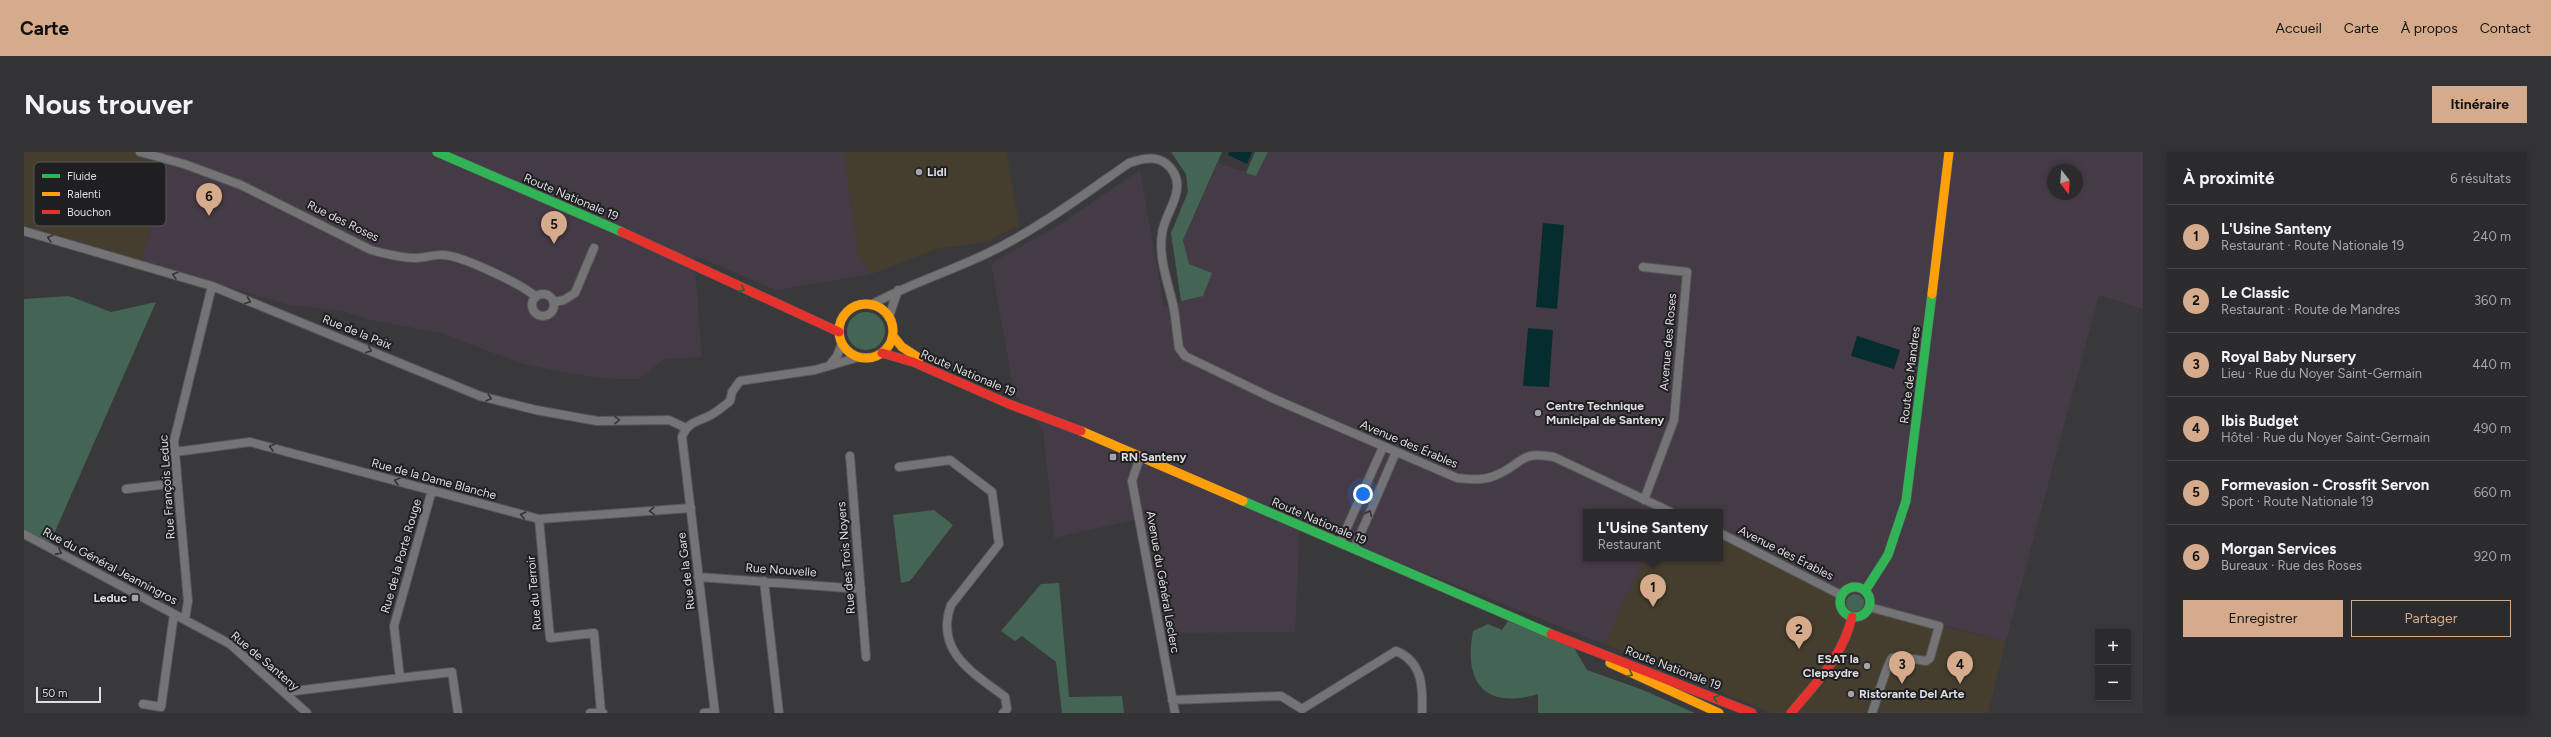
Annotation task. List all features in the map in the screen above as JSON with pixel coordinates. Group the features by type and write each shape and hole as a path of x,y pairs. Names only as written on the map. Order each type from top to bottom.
{"main road":[{"name":"Route Nationale 19","path":"437,152 695,264 741,279 814,312 831,316 844,315"},
{"name":"Route de Mandres","path":"1865,591 1879,575 1893,545 1909,488 1949,152"},
{"name":"Route Nationale 19","path":"695,264 724,281 839,332"},
{"path":"859,305 871,305 883,310 889,317 892,324 893,336 882,353 873,357 859,357 847,351 842,343 839,332 844,315 859,305"},
{"name":"Route Nationale 19","path":"893,336 902,347 915,356 1017,400 1045,416"},
{"name":"Route Nationale 19","path":"882,353 913,362 1009,404 1045,416 1584,648 1630,663 1752,713"},
{"path":"1852,587 1865,591 1869,598 1869,607 1861,616 1852,618 1841,609 1841,595 1852,587"},
{"path":"1792,713 1840,652 1848,636 1852,618"},
{"name":"Route Nationale 19","path":"1584,648 1626,672 1719,713"}],"street":[{"name":"Rue des Roses","path":"140,152 184,164 240,185 371,250 392,256 418,258 444,255 484,268 528,289 536,297"},
{"name":"Avenue des Érables","path":"871,305 898,290 956,268 1016,238 1129,163 1146,157 1156,159 1168,165 1175,174 1177,183 1176,196 1161,235 1179,348 1186,356 1383,447 1457,478 1476,480 1494,476 1523,457 1537,454 1554,457 1664,509"},
{"name":"Rue de la Paix","path":"24,231 212,286 480,396 536,410 597,421 669,420 686,428"},
{"path":"554,302 564,300 575,293 594,248"},
{"name":"Avenue des Roses","path":"1643,267 1686,272 1674,420 1644,500"},
{"name":"Rue François Leduc","path":"184,619 188,601 177,483 175,429 212,286"},
{"path":"889,317 898,290"},
{"path":"547,294 554,302 551,313 541,316 533,310 532,303 536,297 547,294"},
{"path":"829,366 837,356 842,343"},
{"path":"686,428 691,423 711,415 730,401 732,392 740,381 829,366 859,357"},
{"name":"Rue de la Gare","path":"686,428 682,437 715,712"},
{"name":"Rue de la Dame Blanche","path":"175,452 250,442 539,519 691,508"},
{"path":"1340,543 1383,447"},
{"path":"1354,549 1396,452"},
{"name":"Rue des Trois Noyers","path":"850,456 866,657"},
{"name":"Avenue du Général Leclerc","path":"1140,457 1132,481 1175,713"},
{"path":"900,466 950,460 992,492 999,544 951,605 947,616 950,644 955,656 1005,697 1007,709 1003,713"},
{"path":"126,489 177,483"},
{"name":"Rue de la Porte Rouge","path":"400,678 394,626 432,490"},
{"name":"Rue du Terroir","path":"539,519 550,638 594,633 602,712"},
{"name":"Rue du Général Jeanningros","path":"24,534 184,619"},
{"name":"Avenue des Érables","path":"1723,535 1841,595"},
{"name":"Rue Nouvelle","path":"698,576 861,589"},
{"path":"764,581 779,713"},
{"path":"1869,607 1939,626 1930,658 1926,661 1898,657 1892,658 1888,663 1883,686 1872,713"},
{"path":"143,704 161,707 174,614"},
{"name":"Rue de Santeny","path":"184,619 230,644 286,692 306,713"},
{"path":"1172,700 1281,696 1302,709 1396,651 1407,656 1423,683 1422,713"},
{"path":"286,692 452,672 458,713"},
{"path":"590,713 602,712"},
{"path":"704,713 715,712"}],"shaded area":[{"path":"24,152 155,152 171,156 166,174 166,162 34,162 34,226 152,226 142,261 24,225"},
{"path":"155,152 844,152 858,256 872,274 776,290 694,255 702,357 664,359 639,379 612,379 567,373 520,363 441,333 370,320 342,311 289,305 142,261 152,226 166,226 166,174 171,156"},
{"path":"844,152 1007,152 1019,225 987,242 936,249 872,274 858,256"},
{"path":"1268,152 2143,152 2143,309 2099,295 2006,641 1866,606 1841,595 1723,535 1723,509 1583,509 1583,561 1644,561 1604,644 1300,523 1295,632 1162,633 1138,519 1054,538 1043,430 1014,392 991,263 1059,225 1140,170 1164,307 1181,301 1189,264 1183,240 1218,163 1256,176"},
{"path":"1723,534 1939,626 2006,641 1988,713 1771,713 1604,644 1644,561 1723,561"}],"green space":[{"path":"1171,152 1222,152 1183,240 1189,264 1212,273 1203,296 1181,301 1171,233 1188,192 1186,174"},
{"path":"1255,152 1268,152 1256,176 1246,173"},
{"path":"69,296 111,312 156,302 50,543 24,529 24,299"},
{"path":"862,312 870,312 880,317 884,324 884,338 880,345 870,350 862,350 852,345 850,342 847,335 847,327 852,317 855,315"},
{"path":"934,510 953,525 910,581 901,583 893,515"},
{"path":"1059,583 1069,697 1122,696 1124,713 1062,713 1056,662 1022,636 1015,641 1001,631 1041,584"},
{"path":"1855,594 1861,597 1864,603 1861,609 1855,612 1849,609 1846,603 1849,597"},
{"path":"1508,621 1573,646 1587,670 1643,690 1695,713 1538,713 1538,694 1520,698 1504,698 1492,695 1482,688 1475,678 1471,665 1473,631 1488,624 1502,630"}],"water":[{"path":"1229,152 1252,152 1247,164 1228,155"},
{"path":"1543,223 1564,225 1557,309 1536,307"},
{"path":"1528,328 1553,330 1549,387 1523,386"},
{"path":"1857,336 1900,350 1894,369 1851,356"}],"traffic: fast":[{"path":"437,152 622,232"},
{"path":"1865,591 1888,555 1906,501 1932,294"},
{"path":"1243,501 1551,634"},
{"path":"1855,587 1866,591 1870,602 1866,613 1855,617 1844,613 1840,602 1844,591 1855,587"}],"traffic: slow":[{"path":"1932,294 1949,152"},
{"path":"866,304 876,306 885,312 891,321 893,331 891,341 885,350 876,356 866,358 856,356 847,350 841,341 839,331 841,321 847,312 856,306 866,304"},
{"path":"893,336 902,347 919,358"},
{"path":"1081,431 1243,501"},
{"path":"1610,663 1719,713"}],"traffic: jam":[{"path":"622,232 839,332"},
{"path":"882,353 913,362 1009,404 1081,431"},
{"path":"1791,713 1819,680 1835,657 1848,631 1852,617"},
{"path":"1551,634 1752,713"}],"place":[{"name":"Lidl","path":"919,172"},
{"name":"Morgan Services","path":"209,216"},
{"name":"Formevasion - Crossfit Servon","path":"554,244"},
{"name":"Centre Technique Municipal de Santeny","path":"1538,413"},
{"name":"RN Santeny","path":"1113,457"},
{"name":"Leduc","path":"135,598"},
{"name":"L'Usine Santeny","path":"1653,607"},
{"name":"Le Classic","path":"1799,649"},
{"name":"ESAT la Clepsydre","path":"1867,666"},
{"name":"Royal Baby Nursery","path":"1902,684"},
{"name":"Ibis Budget","path":"1960,684"},
{"name":"Ristorante Del Arte","path":"1851,694"}]}
